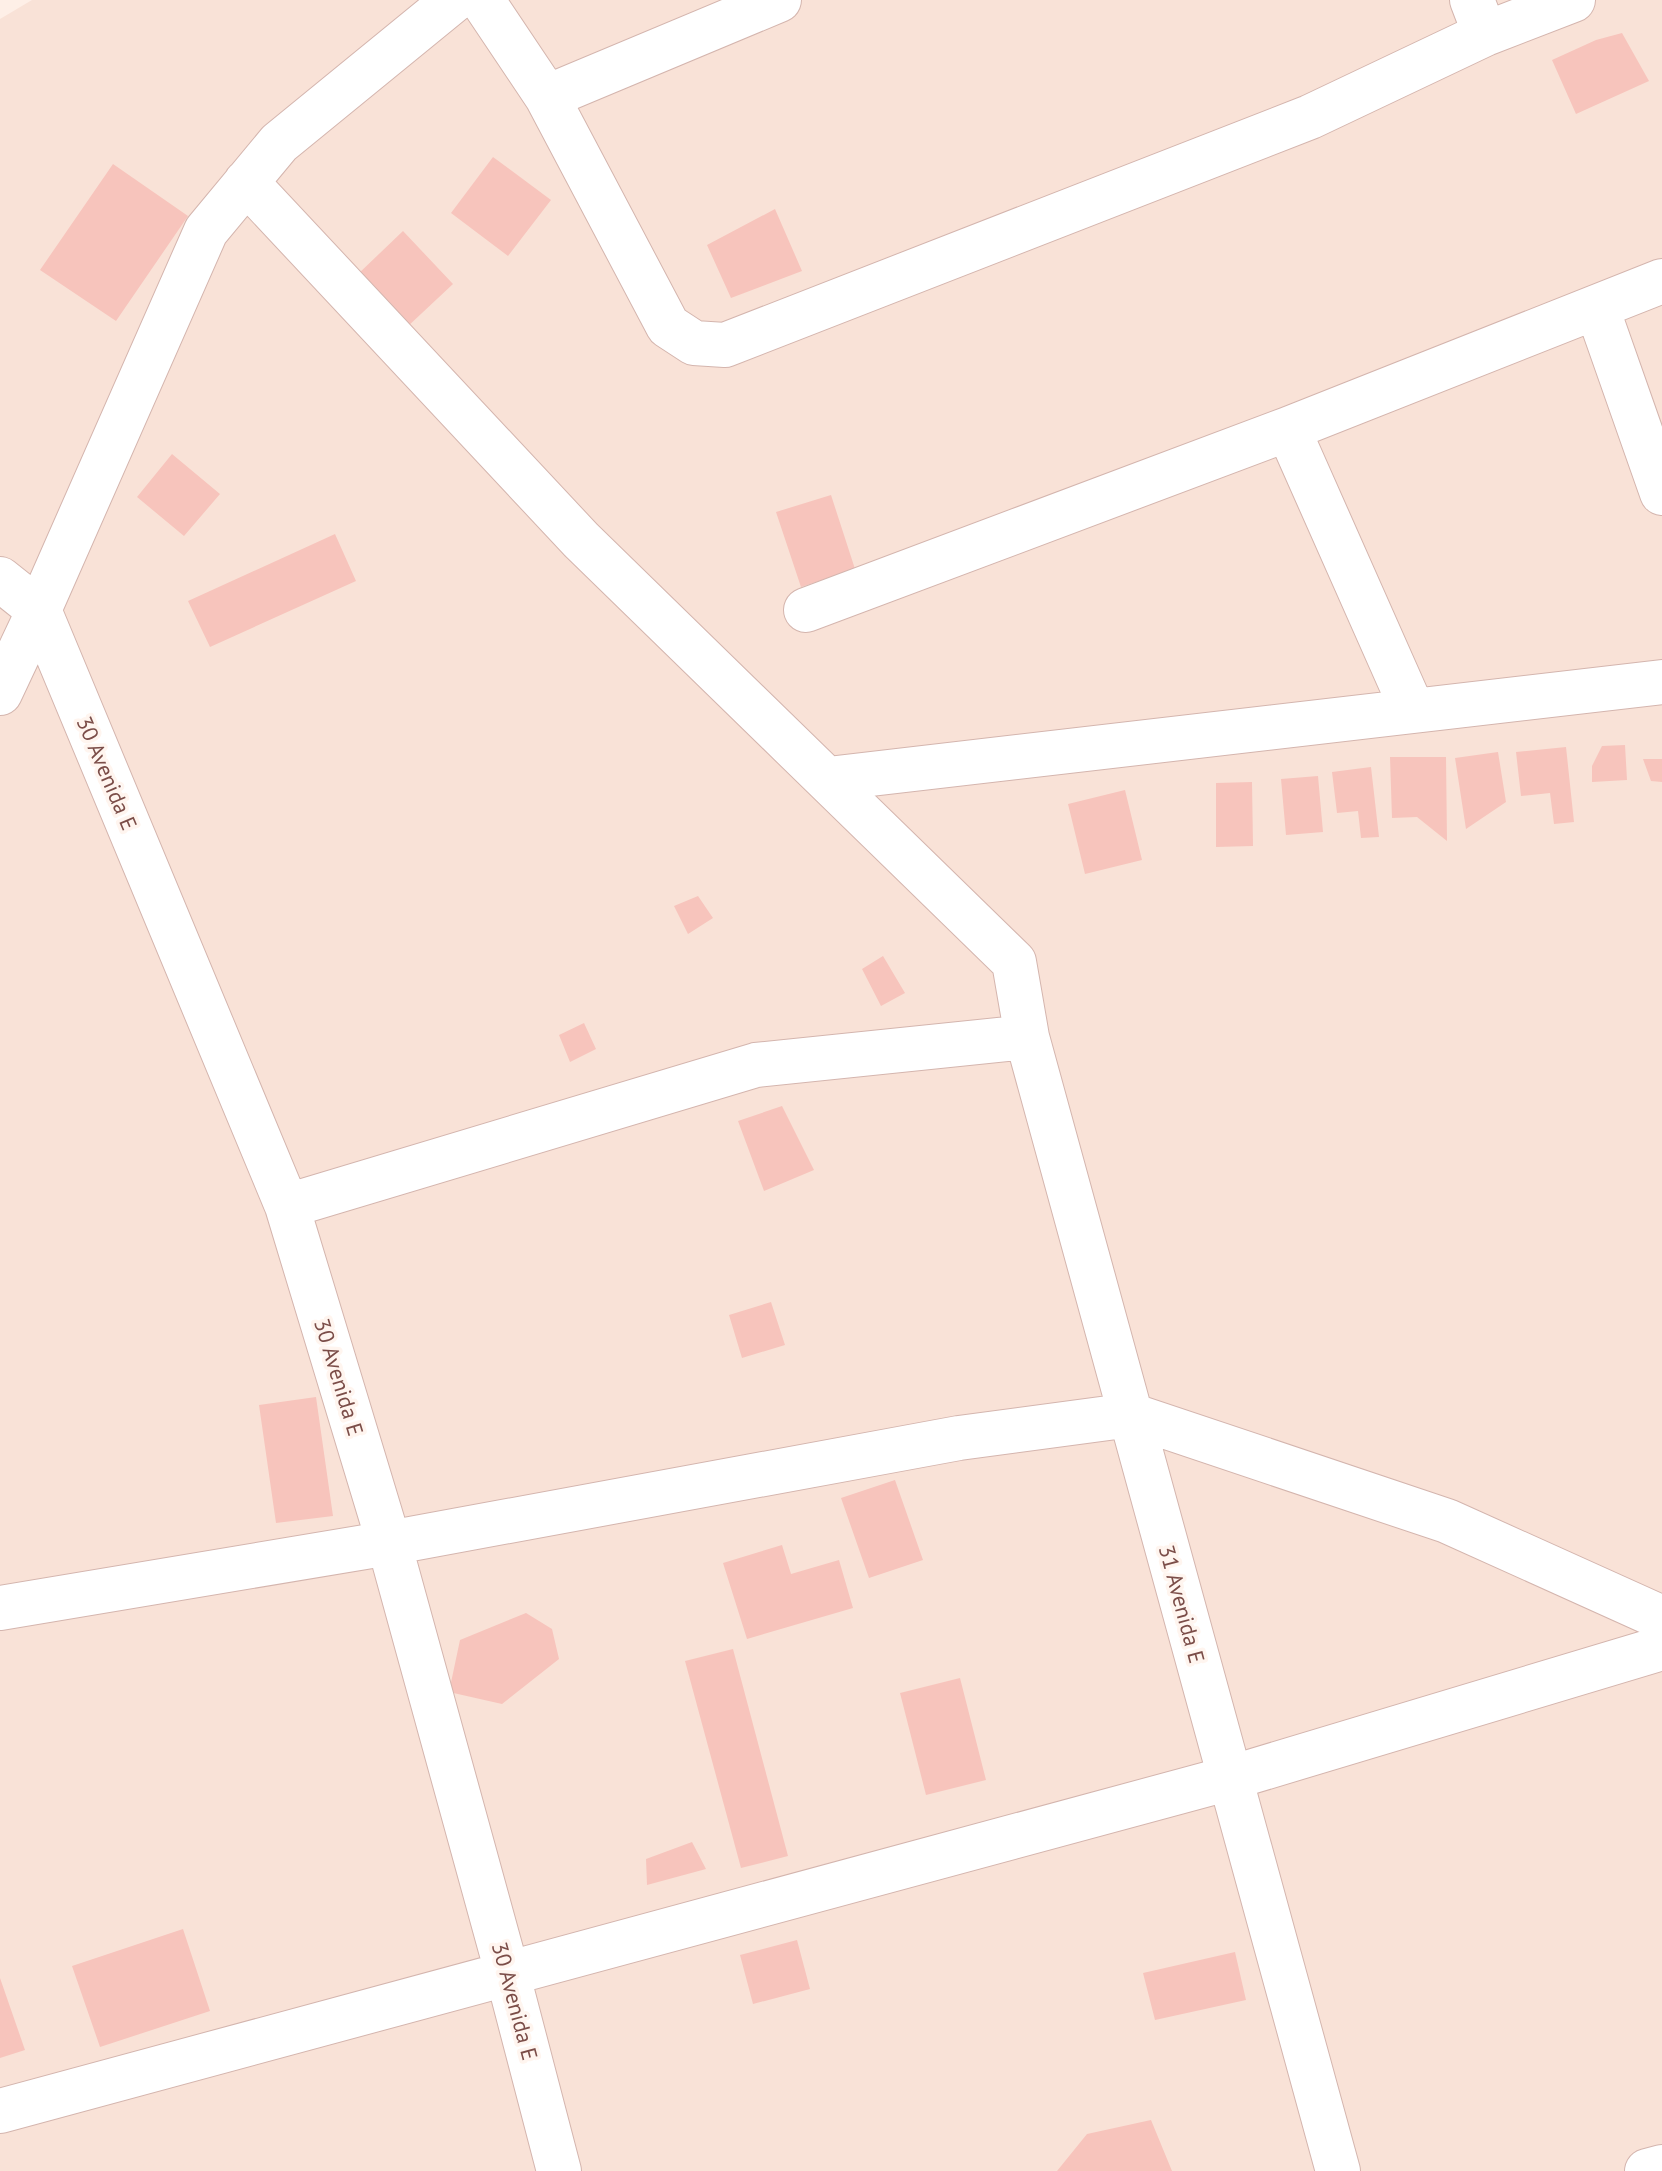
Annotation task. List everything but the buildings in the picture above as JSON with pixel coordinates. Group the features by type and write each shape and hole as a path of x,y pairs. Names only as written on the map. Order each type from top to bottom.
{"street":[{"path":"0,693 206,231 279,143 454,0"},
{"path":"482,0 547,97 668,326 694,343 725,345 1310,117 1478,17 1573,0"},
{"path":"547,97 779,0"},
{"name":"31 Avenida E","path":"246,182 581,540 1014,962 1027,1037 1338,2171"},
{"path":"806,610 1288,429 1662,281"},
{"path":"1597,308 1662,493"},
{"path":"1288,429 1413,711"},
{"path":"0,579 39,610"},
{"name":"30 Avenida E","path":"39,610 287,1206 389,1543 559,2171"},
{"path":"828,779 1662,682"},
{"path":"287,1206 756,1065 1027,1037"},
{"path":"0,1608 389,1543 959,1438 1131,1415 1447,1521 1662,1618"},
{"path":"0,2111 1230,1778 1662,1648"},
{"path":"1647,2171 1662,2167"}],"shaded area":[{"path":"32,0 1662,0 1662,2171 0,2171 0,19"}]}
